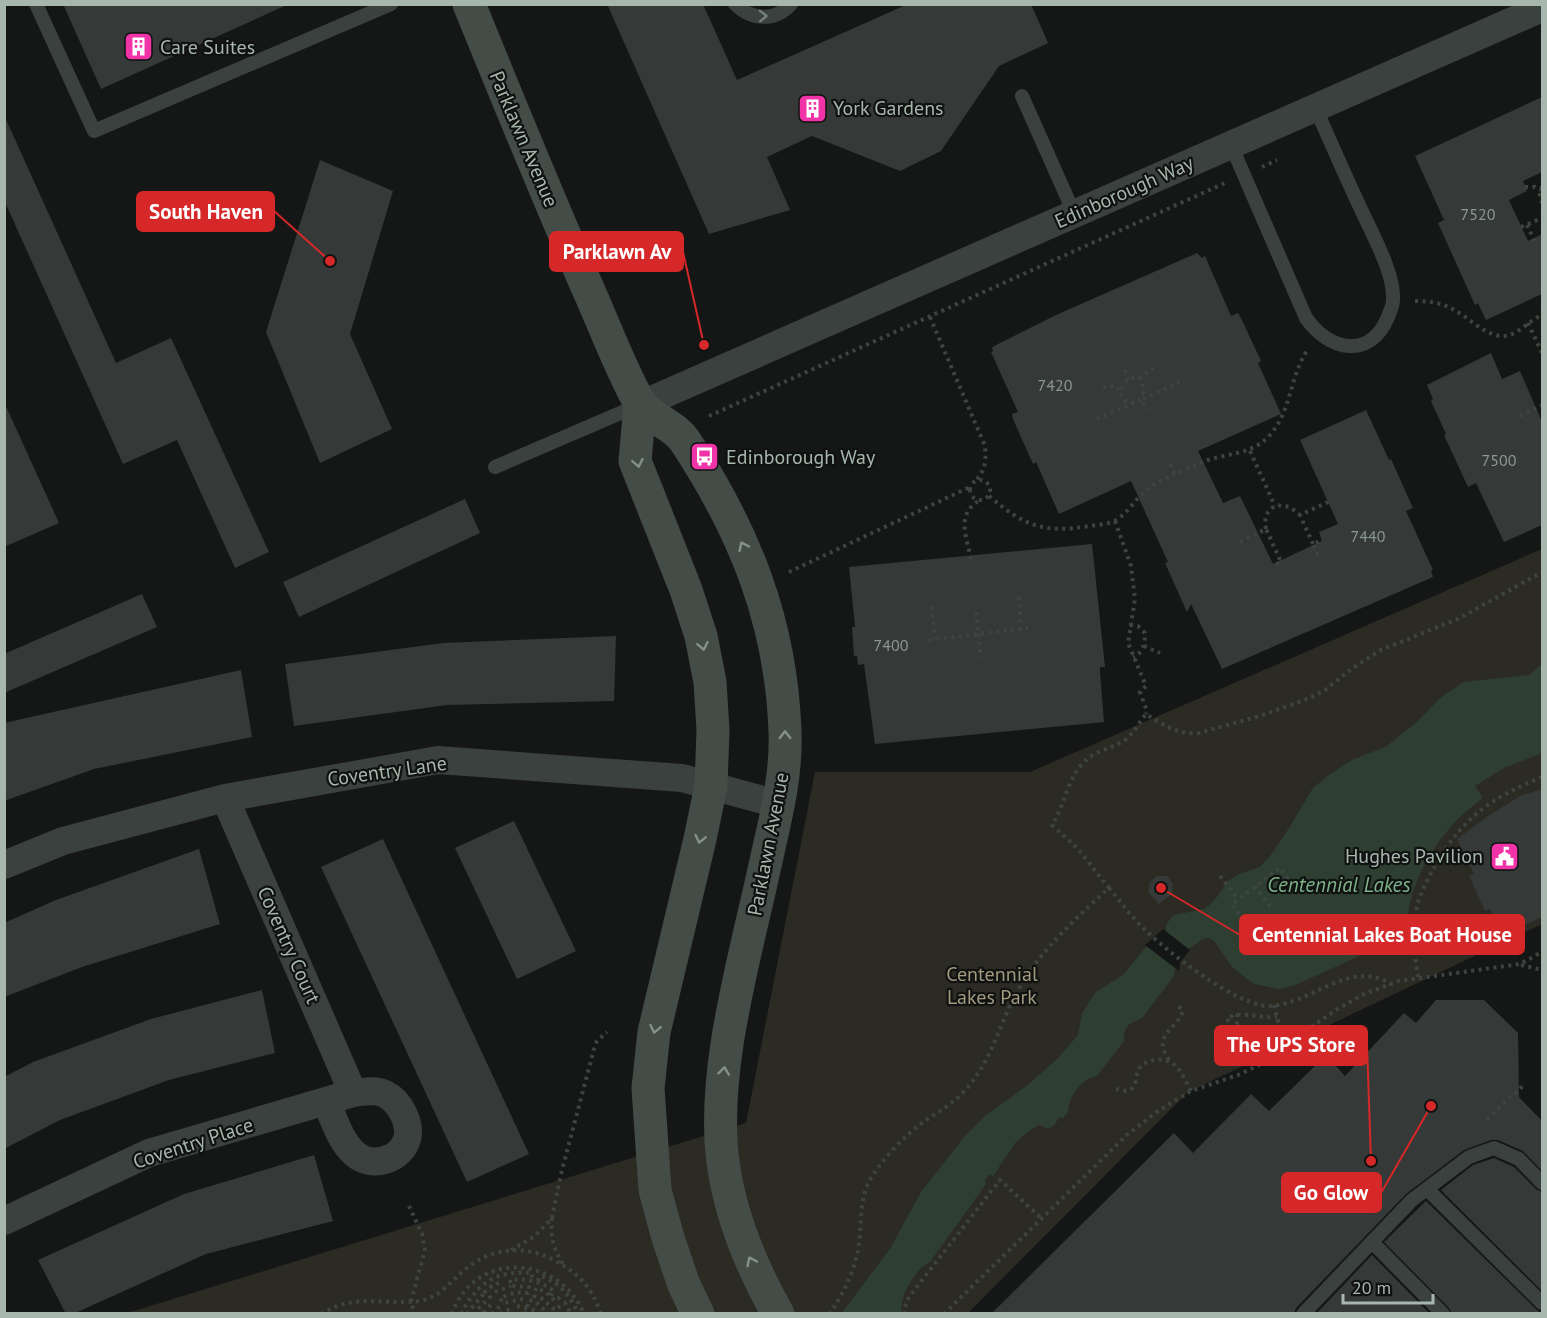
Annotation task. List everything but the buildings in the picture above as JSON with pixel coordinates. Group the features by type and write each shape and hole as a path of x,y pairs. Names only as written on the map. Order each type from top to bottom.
{"street":[{"name":"Parklawn Avenue","path":"469,4 541,182 640,405 635,461 689,599 701,636 710,682 713,730 711,786 654,1032 648,1088 655,1190 684,1285 698,1314"},
{"name":"Edinborough Way","path":"640,405 1542,8"},
{"name":"Parklawn Avenue","path":"640,405 683,437 744,547 762,591 774,634 786,734 783,780 729,1032 721,1099 722,1160 732,1210 749,1257 778,1314"},
{"name":"Coventry Lane","path":"4,866 63,841 225,798 438,760 682,778 778,804"},
{"name":"Coventry Court","path":"225,798 353,1093"},
{"path":"326,1101 343,1139 355,1154 367,1162 383,1161 396,1154 406,1142 408,1126 400,1107 386,1094 373,1090 353,1093"},
{"name":"Coventry Place","path":"4,1221 149,1153 353,1093"}],"lane":[{"path":"36,4 94,131 391,4"},
{"path":"735,4 742,11 753,16 766,17 778,14 791,4"},
{"path":"1022,96 1074,213"},
{"path":"1231,145 1306,318 1321,336 1334,343 1355,346 1364,343 1384,327 1394,298 1388,269 1316,109"},
{"path":"495,466 640,405"},
{"path":"1303,1314 1412,1200 1469,1157 1494,1148 1519,1159 1542,1183"},
{"path":"1427,1189 1542,1303"},
{"path":"1371,1242 1443,1314"},
{"path":"1313,1303 1323,1314"}],"path":[{"path":"709,416 1280,158"},
{"path":"1525,187 1542,188 1542,203"},
{"path":"1521,227 1542,218"},
{"path":"1527,225 1537,246"},
{"path":"1394,298 1429,301 1448,306 1483,328 1502,336 1514,332 1542,315"},
{"path":"789,572 970,486 982,473 985,466 985,446 930,316"},
{"path":"1528,323 1542,353"},
{"path":"988,496 1023,522 1042,528 1083,527 1115,521 1145,491 1215,458 1250,451 1270,436 1281,421 1288,405 1296,370 1308,349 1321,336"},
{"path":"1140,380 1144,374 1156,366"},
{"path":"1125,370 1128,380"},
{"path":"1120,392 1128,380 1134,378 1140,380 1144,385 1142,399 1146,410"},
{"path":"1097,419 1185,380"},
{"path":"1103,387 1116,386 1125,401 1134,403"},
{"path":"1520,416 1542,405"},
{"path":"1250,451 1275,506"},
{"path":"1170,464 1175,475"},
{"path":"975,481 981,479 989,485 988,496"},
{"path":"970,486 971,496 980,500"},
{"path":"971,559 964,525 969,510 988,496"},
{"path":"1300,515 1328,502"},
{"path":"1273,566 1281,562 1266,529 1265,518 1270,509 1283,504 1300,515 1318,555"},
{"path":"1115,521 1126,550 1134,589 1134,608 1128,643 1146,686 1140,693 1146,714 1125,740 1100,751 1084,762 1072,778 1052,825 1077,848 1149,933 1192,967 1234,995 1259,1005 1274,1005 1300,998 1339,981 1362,976 1382,978 1391,984"},
{"path":"1240,542 1266,529"},
{"path":"1313,544 1323,540"},
{"path":"1146,714 1170,729 1188,734 1214,729 1295,705 1325,690 1354,667 1381,650 1460,618 1542,572"},
{"path":"1018,597 1021,629"},
{"path":"932,607 935,639"},
{"path":"976,612 981,658"},
{"path":"1130,625 1138,626 1143,630 1145,636 1144,646 1140,653 1133,657"},
{"path":"929,640 1029,628"},
{"path":"1144,646 1160,653"},
{"path":"1418,977 1414,952 1416,912 1422,891 1445,849 1477,812 1512,789 1542,777"},
{"path":"1248,926 1232,904 1255,886 1280,868 1297,890"},
{"path":"1220,876 1238,899"},
{"path":"1255,886 1272,909"},
{"path":"829,1314 851,1273 859,1245 864,1195 874,1173 915,1129 954,1100 972,1083 988,1056 1013,999 1027,975 1053,944 1109,888"},
{"path":"944,1314 1127,1135 1158,1111 1191,1091 1238,1075 1286,1052 1308,1029 1364,994 1418,977 1520,964 1542,952"},
{"path":"1520,964 1542,970"},
{"path":"1274,1005 1286,1052"},
{"path":"1178,1006 1183,1010 1181,1019 1170,1027 1164,1037 1165,1052 1191,1091"},
{"path":"1237,1014 1277,1017"},
{"path":"564,1266 554,1249 552,1218 561,1174 594,1048 597,1041 607,1032"},
{"path":"1116,1089 1127,1091 1131,1089 1135,1084 1137,1072 1145,1063 1161,1060 1171,1062"},
{"path":"1487,1119 1523,1086"},
{"path":"905,1314 904,1309 909,1297 1000,1180 1042,1219"},
{"path":"409,1206 422,1234 425,1250 411,1300 412,1308 417,1314"},
{"path":"321,1314 344,1304 358,1301 420,1300 435,1296 478,1261 509,1250 535,1236 552,1218"},
{"path":"509,1250 541,1254 573,1271 586,1285 601,1314"},
{"path":"452,1314 458,1302 477,1280 492,1271 511,1267 538,1270 554,1278 575,1296 584,1314"},
{"path":"461,1314 474,1292 498,1275 511,1272 532,1273 532,1281"},
{"path":"538,1281 540,1276 550,1279 574,1302 578,1314"},
{"path":"511,1286 510,1280 538,1281 554,1290 550,1296"},
{"path":"467,1314 485,1292 504,1281"},
{"path":"495,1292 511,1286 529,1287 528,1293 509,1293 500,1298 503,1303"},
{"path":"560,1297 555,1301 536,1288 534,1296 541,1298 555,1310 565,1303 571,1314"},
{"path":"485,1292 490,1297 477,1311 483,1313 493,1302"},
{"path":"492,1314 503,1303 522,1299"},
{"path":"525,1314 529,1300 536,1302 548,1314"},
{"path":"517,1306 539,1314"},
{"path":"500,1314 512,1308"}],"green space":[{"name":"Centennial Lakes Park","path":"1542,549 1542,924 1188,1092 968,1313 124,1314 746,1123 815,772 1030,772"}],"water":[{"name":"Centennial Lakes","path":"1542,664 1542,753 1504,768 1475,786 1483,798 1467,810 1440,840 1419,875 1412,894 1406,935 1293,986 1278,989 1254,984 1232,967 1215,942 1210,938 1203,939 1184,952 1177,961 1174,976 1142,1018 1128,1025 1124,1033 1124,1041 1097,1076 1086,1080 1077,1089 1070,1100 1068,1112 1063,1118 1059,1117 1049,1128 1040,1125 1030,1130 1016,1142 993,1176 990,1174 985,1180 986,1184 930,1262 919,1270 909,1284 901,1307 902,1313 841,1314 890,1249 921,1192 965,1136 985,1116 1029,1084 1057,1059 1078,1035 1082,1013 1096,992 1123,975 1146,947 1166,931 1166,925 1173,915 1205,909 1228,881 1237,875 1260,867 1271,855 1313,788 1352,760 1387,746 1418,721 1440,698 1464,682 1529,675"}],"pier":[{"path":"1163,929 1190,950 1180,962 1179,971 1145,945"}],"place":[{"name":"Care Suites","path":"139,47"},
{"name":"York Gardens","path":"812,108"},
{"name":"South Haven","path":"330,261"},
{"name":"Parklawn Av","path":"704,345"},
{"name":"Edinborough Way","path":"705,457"},
{"name":"Hughes Pavilion","path":"1504,856"},
{"name":"Centennial Lakes Boat House","path":"1161,888"},
{"name":"Go Glow","path":"1431,1106"},
{"name":"The UPS Store","path":"1371,1161"}]}
